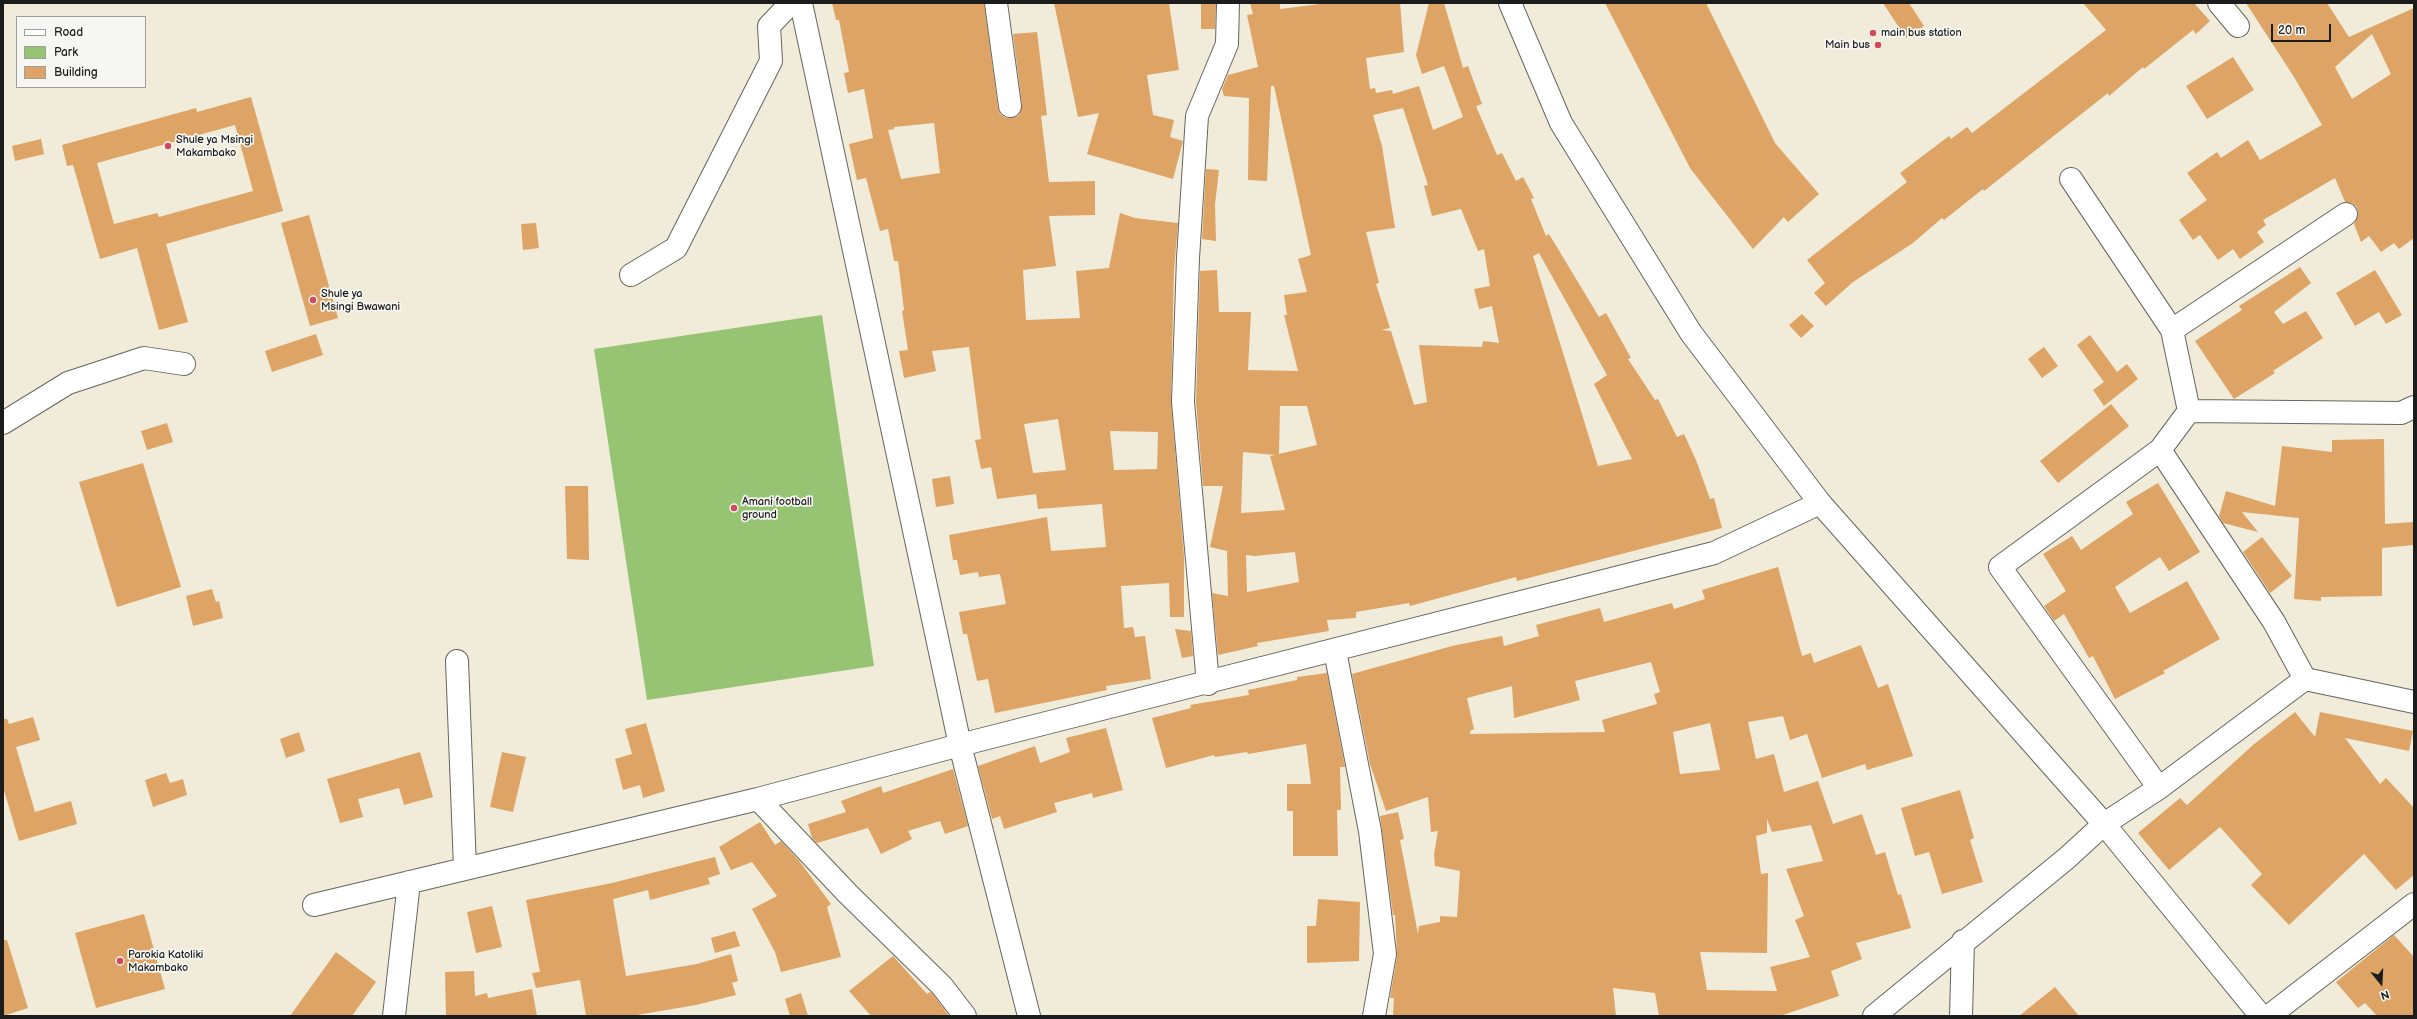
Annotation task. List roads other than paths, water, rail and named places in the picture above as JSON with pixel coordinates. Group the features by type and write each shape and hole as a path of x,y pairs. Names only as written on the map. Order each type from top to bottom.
{"main road":[{"path":"631,275 676,248 771,61 768,26 791,3"},
{"path":"801,3 960,745 1029,1016"},
{"path":"996,3 1010,106"},
{"path":"1208,684 1184,394 1188,258 1197,116 1227,44 1228,3"},
{"path":"1510,3 1561,123 1691,333 1820,503 2104,824 2261,1016"},
{"path":"2219,3 2238,26"},
{"path":"2070,179 2172,330 2189,411 2160,450 2000,567 2159,788"},
{"path":"2172,330 2346,214"},
{"path":"3,423 68,383 144,358 184,364"},
{"path":"2189,411 2401,413 2414,407"},
{"path":"2160,450 2274,622 2305,679"},
{"path":"314,905 758,799 960,745 1208,684 1714,553 1820,503"},
{"path":"1335,651 1370,831 1385,954 1374,1016"},
{"path":"457,661 465,868"},
{"path":"1874,1016 2067,858 2104,824 2159,788 2305,679 2414,702"},
{"path":"758,799 848,894 942,986 965,1016"},
{"path":"394,1016 409,882"},
{"path":"2269,1016 2414,904"},
{"path":"1961,1016 1963,942"}],"place":[{"name":"main bus station","path":"1873,33"},
{"name":"Main bus","path":"1878,45"},
{"name":"Shule ya Msingi Makambako","path":"168,146"},
{"name":"Shule ya Msingi Bwawani","path":"313,300"},
{"name":"Amani football ground","path":"734,508"},
{"name":"Parokia Katoliki Makambako","path":"120,961"}]}
